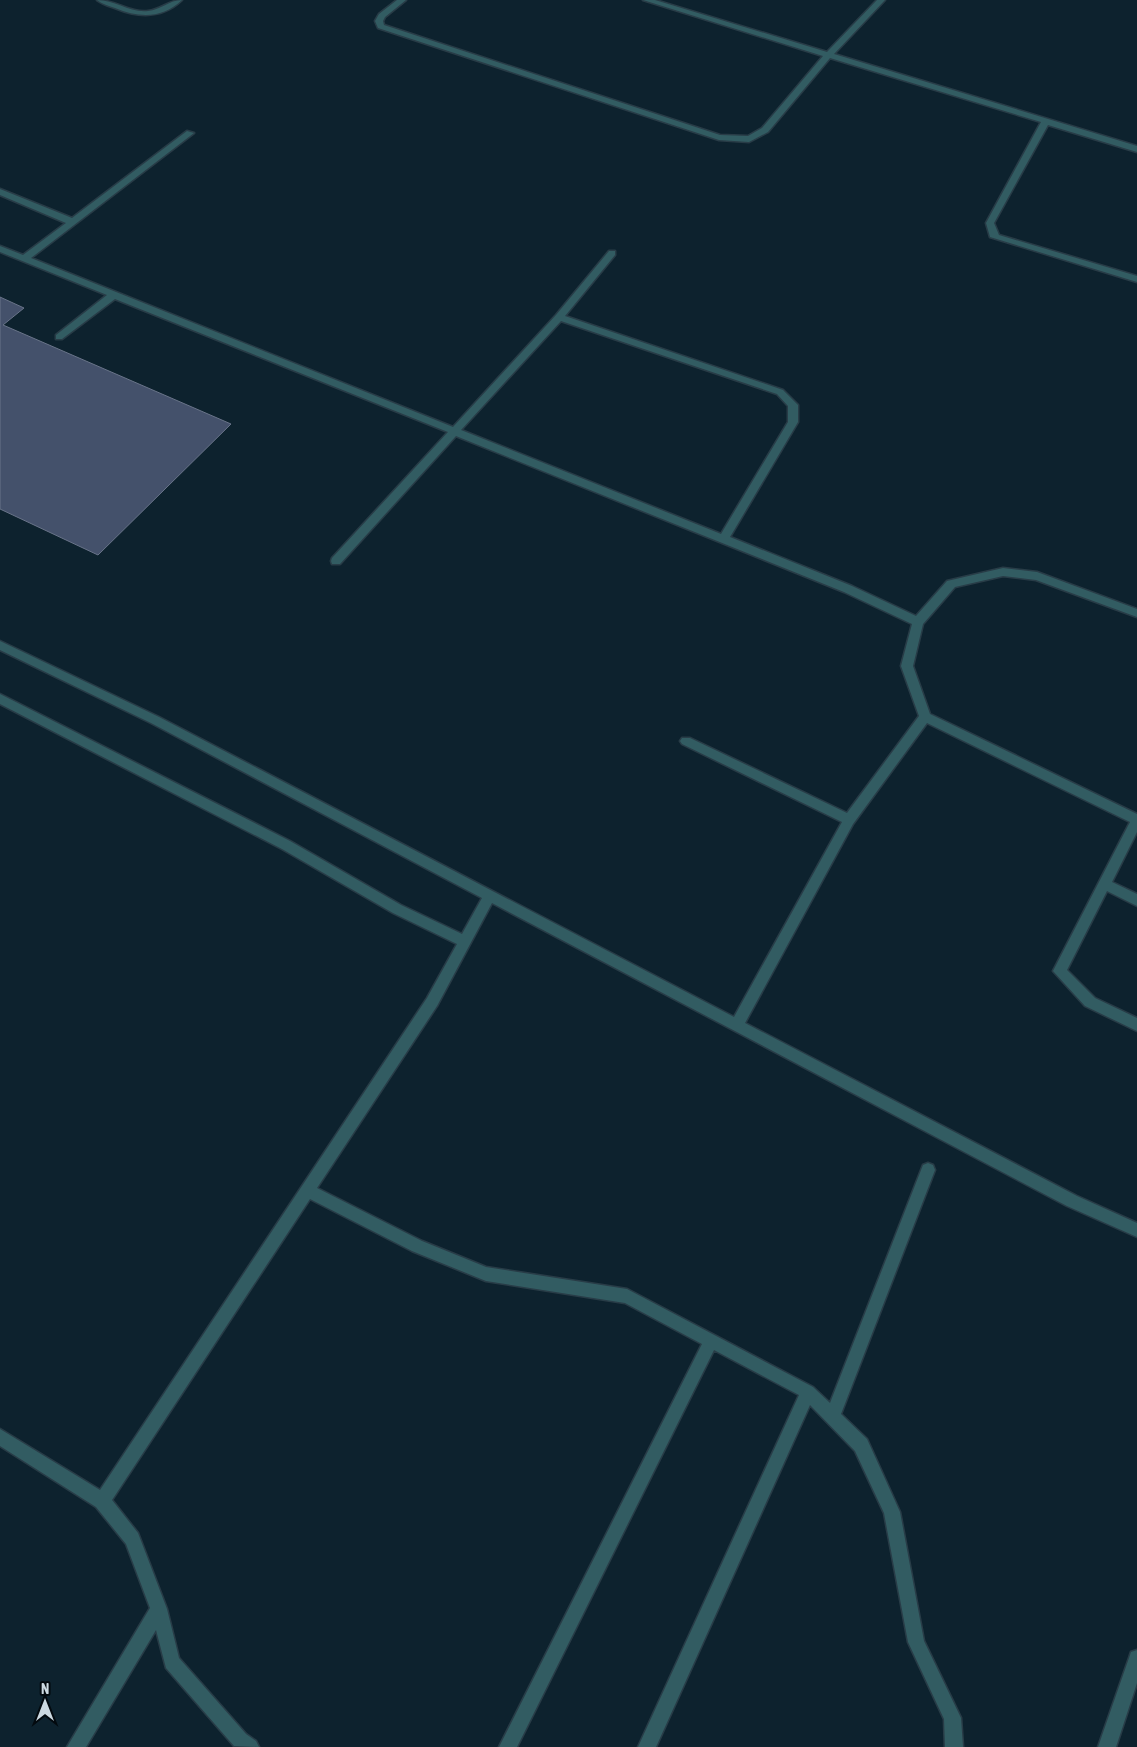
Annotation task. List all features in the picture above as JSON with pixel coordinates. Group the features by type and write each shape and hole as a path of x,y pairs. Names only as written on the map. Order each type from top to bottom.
{"street":[{"path":"101,0 142,14 162,11 178,0"},
{"path":"402,0 382,16 379,21 381,26 719,137 749,139 765,130 828,56 881,0"},
{"path":"647,0 1137,149"},
{"path":"1046,121 990,223 994,238 1137,279"},
{"path":"24,259 190,133"},
{"path":"0,192 73,222"},
{"path":"0,249 848,589 918,622"},
{"path":"336,561 559,317 612,253"},
{"path":"59,338 114,295"},
{"path":"559,317 780,392 793,405 793,422 723,539"},
{"path":"1137,613 1038,576 1003,572 951,584 918,622 907,666 925,717 1137,820 1060,971 1090,1002 1137,1025"},
{"path":"0,645 155,720 1072,1201 1137,1230"},
{"path":"0,699 286,845 397,909 465,942"},
{"path":"737,1025 849,820 925,717"},
{"path":"686,741 849,820"},
{"path":"1104,884 1137,900"},
{"path":"102,1502 432,1002 490,896"},
{"path":"832,1416 928,1170"},
{"path":"308,1191 417,1246 486,1274 627,1296 808,1392 862,1445 892,1512 916,1642 952,1718 954,1747"},
{"path":"508,1747 711,1341"},
{"path":"647,1747 808,1392"},
{"path":"0,1437 102,1502 132,1539 159,1609 172,1662 240,1740 250,1747"},
{"path":"76,1747 159,1609"},
{"path":"1107,1747 1137,1658"}],"building":[{"path":"0,297 24,308 3,325 231,424 98,555 0,509"}]}
